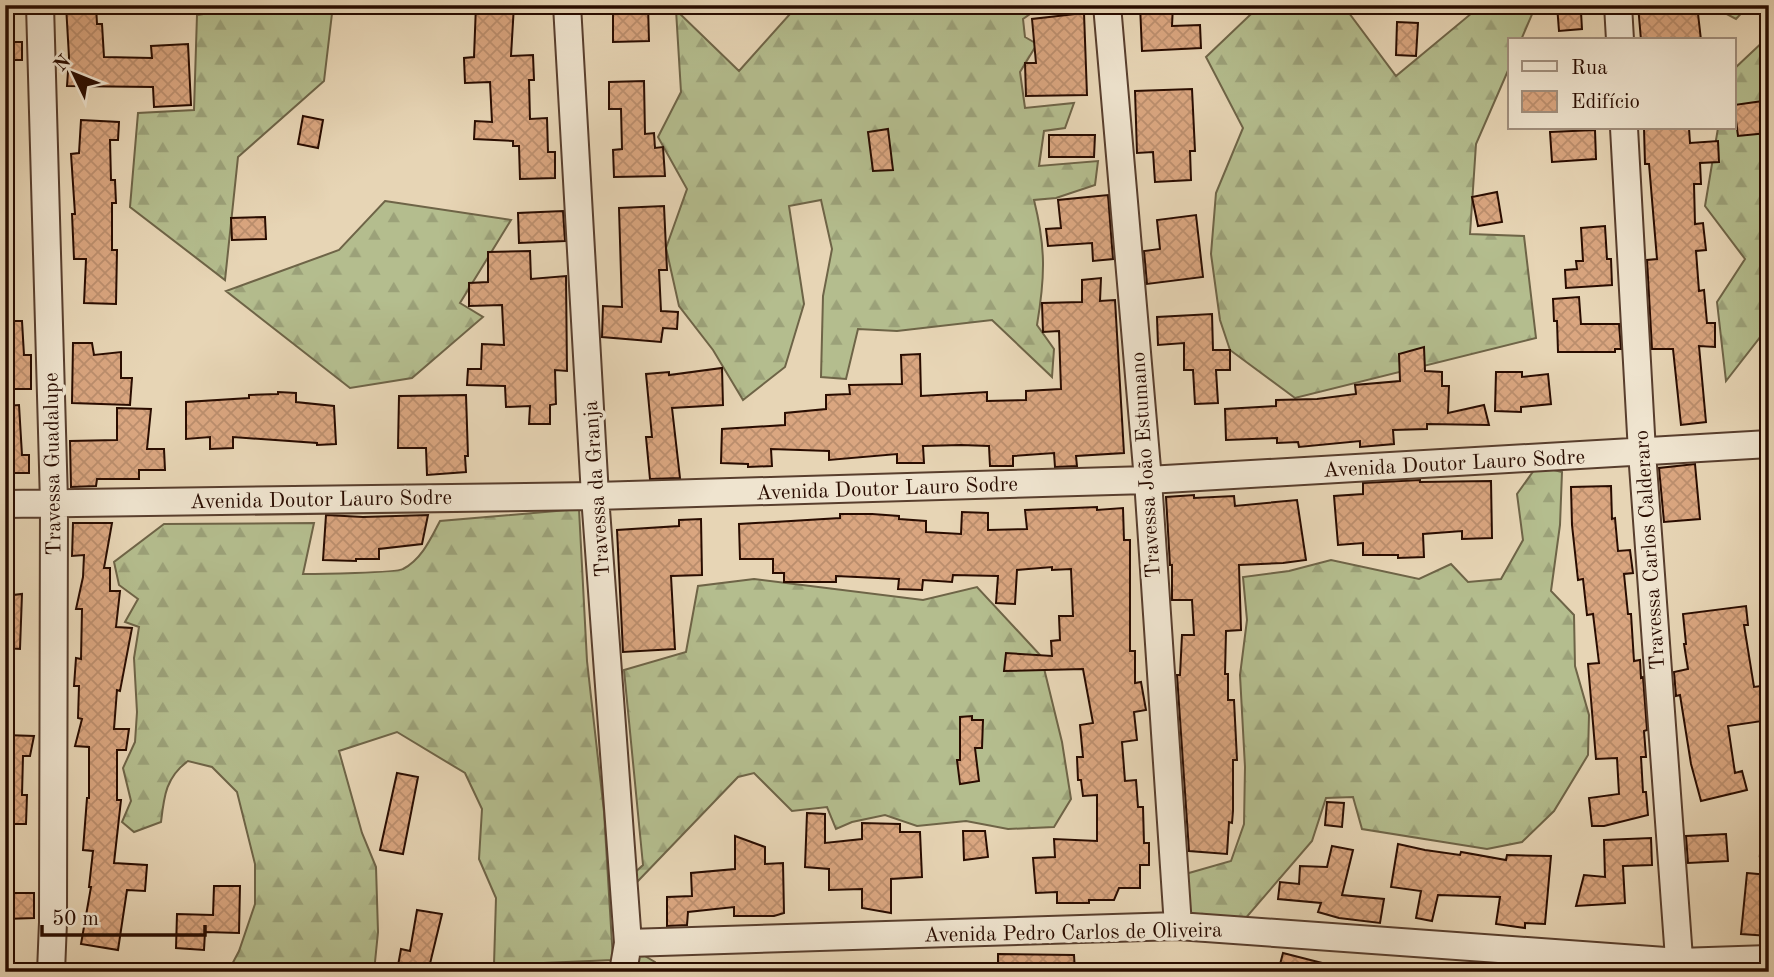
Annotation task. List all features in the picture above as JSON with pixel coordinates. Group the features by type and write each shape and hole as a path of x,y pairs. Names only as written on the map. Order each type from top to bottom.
{"street":[{"name":"Travessa Guadalupe","path":"40,5 54,502 51,972"},
{"name":"Travessa da Granja","path":"567,5 595,496 628,943 623,972"},
{"name":"Travessa João Estumano","path":"1107,5 1148,480 1178,926"},
{"path":"1618,5 1620,38"},
{"name":"Travessa Carlos Calderaro","path":"1624,130 1642,452 1680,967"},
{"name":"Avenida Doutor Lauro Sodre","path":"5,504 595,496 1148,480 1769,444"},
{"name":"Avenida Pedro Carlos de Oliveira","path":"628,943 1178,926 1680,967 1769,960"}],"green space":[{"path":"262,5 333,5 324,81 238,157 225,280 130,207 138,113 194,110 197,15"},
{"path":"798,5 956,5 993,11 993,5 1043,5 1023,19 1025,37 1037,44 1020,72 1025,108 1074,103 1065,128 1044,131 1039,166 1098,161 1095,185 1056,198 1034,200 1041,233 1043,262 1037,325 1054,349 1052,377 992,320 897,331 858,329 846,379 821,377 823,296 832,249 821,200 789,206 804,304 785,367 743,400 713,350 679,306 666,248 687,189 658,137 681,92 676,10 739,71"},
{"path":"1264,5 1343,5 1396,76 1472,13 1475,5 1536,5 1522,38 1508,38 1508,71 1476,144 1470,234 1524,236 1536,338 1295,398 1230,350 1220,320 1211,254 1216,193 1243,128 1206,57"},
{"path":"1715,5 1749,5 1736,19"},
{"path":"1769,36 1769,330 1765,331 1726,381 1717,302 1745,259 1705,206 1718,130 1736,130 1736,67"},
{"path":"385,201 511,220 460,303 483,317 412,378 350,388 226,291 339,250"},
{"path":"1537,466 1562,472 1560,525 1551,591 1574,615 1575,666 1589,715 1588,755 1554,811 1522,842 1487,849 1362,829 1353,797 1326,798 1312,841 1238,927 1201,924 1184,904 1175,877 1231,861 1244,824 1245,767 1240,675 1247,620 1243,577 1289,571 1331,560 1419,579 1451,564 1468,582 1501,579 1523,540 1517,494"},
{"path":"579,509 587,661 604,812 613,960 494,965 496,898 479,859 482,809 465,773 397,732 339,751 362,833 376,867 378,932 374,972 228,972 239,951 255,904 255,864 237,792 212,767 188,761 171,780 165,795 161,822 134,832 122,822 131,801 123,768 135,742 137,712 134,658 139,627 125,622 138,599 119,585 114,562 164,524 314,523 303,574 397,570 410,565 421,554 440,521"},
{"path":"754,579 923,600 977,587 1041,656 1062,742 1071,799 1054,827 1008,829 966,821 917,826 885,815 852,822 836,829 827,807 792,811 754,773 738,777 638,881 632,875 643,865 624,670 686,652 698,586"},
{"path":"1769,773 1769,842 1760,854"},
{"path":"638,952 655,962 655,972 635,972"}],"building":[{"path":"66,5 96,5 97,24 102,24 104,57 152,58 151,46 188,44 191,105 154,107 153,87 67,86 69,57"},
{"path":"476,5 514,5 511,56 533,55 534,80 529,80 530,119 547,118 548,152 555,152 555,178 520,179 519,146 513,146 513,141 474,139 475,121 492,122 490,82 465,83 464,58 474,57"},
{"path":"613,5 648,5 649,41 613,42"},
{"path":"1140,5 1173,5 1172,26 1200,25 1201,48 1142,51"},
{"path":"1557,5 1568,5 1572,13 1581,12 1582,29 1559,31"},
{"path":"1638,5 1697,5 1701,38 1641,38"},
{"path":"1084,13 1087,95 1026,96 1025,63 1036,63 1032,19"},
{"path":"1397,22 1418,23 1416,56 1396,55"},
{"path":"5,42 22,42 22,60 5,60"},
{"path":"644,81 645,134 654,133 655,148 663,147 665,176 614,177 613,150 622,149 621,109 609,109 609,82"},
{"path":"1192,89 1195,151 1190,151 1191,180 1155,182 1153,152 1137,153 1135,91"},
{"path":"1763,101 1767,133 1738,136 1736,105"},
{"path":"303,116 323,120 318,148 298,144"},
{"path":"81,120 119,122 118,140 110,140 111,180 115,180 116,203 112,203 112,250 117,250 116,304 84,303 86,259 74,259 72,214 75,214 71,154 79,153"},
{"path":"888,129 893,170 873,171 868,132"},
{"path":"1595,130 1596,159 1552,162 1550,132"},
{"path":"1644,130 1689,130 1690,143 1718,141 1719,162 1700,163 1701,184 1694,184 1695,224 1703,223 1706,250 1696,251 1699,291 1704,290 1707,323 1715,323 1715,347 1699,346 1706,422 1681,425 1673,349 1652,349 1647,260 1657,259 1649,164 1645,164"},
{"path":"1049,135 1095,135 1094,157 1049,157"},
{"path":"1497,192 1502,222 1478,226 1472,197"},
{"path":"1108,195 1113,259 1093,261 1092,243 1048,246 1046,229 1061,228 1058,200"},
{"path":"664,206 667,270 659,270 661,311 678,312 677,329 663,328 661,342 602,337 603,306 622,307 619,208"},
{"path":"563,211 565,241 519,243 518,213"},
{"path":"1196,215 1203,277 1147,284 1144,251 1160,249 1157,220"},
{"path":"265,217 266,239 232,240 231,218"},
{"path":"1605,226 1612,285 1566,288 1565,270 1577,269 1576,261 1583,261 1581,228"},
{"path":"530,251 531,279 566,276 567,371 555,370 556,404 550,405 550,424 529,424 530,406 506,407 505,386 467,385 468,369 481,369 482,344 504,345 502,305 469,306 469,283 488,282 488,252"},
{"path":"1101,278 1100,301 1115,300 1124,453 1076,456 1077,466 1055,467 1054,453 1013,456 1013,466 990,466 989,446 923,446 924,463 897,463 897,454 829,460 829,451 771,449 772,466 748,467 748,464 721,463 722,429 785,425 785,413 826,409 826,395 850,394 849,385 902,384 901,355 920,354 921,396 987,392 987,401 1026,400 1026,391 1061,389 1059,331 1043,332 1042,303 1082,302 1082,280"},
{"path":"1579,297 1581,324 1619,324 1621,349 1615,349 1615,352 1558,352 1553,299"},
{"path":"1212,314 1213,350 1230,350 1230,370 1216,370 1218,403 1195,404 1193,370 1184,370 1184,343 1158,345 1157,317"},
{"path":"5,321 22,321 24,355 31,355 31,389 5,389"},
{"path":"73,343 92,343 94,355 121,352 121,378 132,378 130,405 72,403"},
{"path":"1424,347 1425,371 1442,372 1442,386 1449,386 1448,413 1484,405 1489,425 1427,424 1427,429 1393,430 1394,444 1360,447 1360,441 1299,447 1298,442 1277,443 1277,438 1226,440 1225,409 1276,406 1276,400 1356,394 1355,385 1400,381 1399,354"},
{"path":"722,368 723,405 672,408 680,478 650,479 646,437 652,437 646,374 669,372 669,375"},
{"path":"1496,372 1522,372 1522,377 1548,374 1551,404 1521,407 1521,412 1495,411"},
{"path":"296,393 296,402 334,406 336,444 317,445 233,437 233,448 210,449 210,437 186,439 186,402 249,398 249,395"},
{"path":"466,395 466,472 427,475 426,448 398,448 399,396"},
{"path":"19,405 22,455 29,455 29,473 5,473 5,406"},
{"path":"117,408 151,409 147,449 164,449 165,470 139,470 139,479 97,479 96,486 71,487 70,441 117,440"},
{"path":"1695,464 1700,519 1664,522 1659,468"},
{"path":"1420,480 1491,481 1492,538 1462,539 1462,531 1423,534 1424,557 1363,555 1363,543 1338,545 1334,496 1363,494 1363,483"},
{"path":"1611,486 1612,519 1615,518 1618,551 1630,550 1633,573 1624,574 1628,614 1631,614 1634,661 1640,660 1641,678 1643,677 1647,730 1644,731 1646,757 1641,757 1643,792 1646,792 1648,815 1604,826 1592,826 1589,798 1619,794 1617,758 1596,759 1588,664 1599,663 1593,614 1587,615 1583,579 1578,580 1571,487"},
{"path":"1194,495 1194,498 1234,496 1235,506 1297,500 1306,560 1239,565 1241,630 1226,631 1225,674 1228,674 1228,700 1234,700 1237,760 1233,760 1233,811 1232,823 1229,822 1227,854 1189,851 1177,675 1180,675 1182,635 1194,635 1192,600 1172,600 1166,497"},
{"path":"1097,507 1097,510 1123,508 1124,540 1130,540 1130,651 1135,651 1135,683 1141,682 1146,710 1134,712 1137,740 1122,742 1125,781 1136,780 1138,807 1143,807 1144,843 1149,843 1149,865 1140,865 1140,888 1119,888 1114,900 1057,903 1057,892 1036,893 1033,858 1055,857 1054,839 1097,841 1097,795 1083,796 1081,780 1078,780 1077,757 1083,757 1080,725 1093,723 1083,669 1004,671 1006,653 1052,656 1051,641 1060,640 1059,616 1073,616 1071,569 1052,570 1052,567 1017,570 1015,604 996,603 998,576 953,575 952,582 923,580 922,590 898,589 899,579 836,576 836,582 784,582 784,573 773,573 773,559 740,559 739,524 840,518 840,514 872,514 926,521 926,532 961,534 962,512 988,513 988,530 1027,529 1025,510"},
{"path":"326,515 428,515 422,544 379,549 379,559 356,561 323,560"},
{"path":"701,519 702,575 671,576 675,649 623,652 617,530 679,526 679,520"},
{"path":"73,523 112,523 104,568 110,568 110,591 120,591 116,627 132,628 120,691 117,690 114,729 129,729 126,750 117,750 117,800 121,800 114,863 147,865 145,891 127,890 118,950 81,944 91,887 93,851 83,850 89,798 89,747 75,746 82,719 78,718 79,686 74,686 76,658 81,659 82,609 76,609 83,577 84,555 72,556"},
{"path":"22,594 20,649 5,648 5,596"},
{"path":"1746,606 1748,625 1744,625 1754,687 1769,685 1769,720 1728,726 1735,773 1742,771 1747,790 1701,801 1691,764 1680,695 1676,696 1674,672 1688,669 1683,614"},
{"path":"972,716 972,720 983,720 982,748 975,748 979,781 960,784 957,760 960,760 960,717"},
{"path":"5,735 34,736 30,756 23,756 22,795 27,795 26,824 5,824"},
{"path":"397,773 418,777 403,854 380,850"},
{"path":"1327,802 1344,803 1342,827 1325,825"},
{"path":"807,813 825,814 825,843 862,839 862,823 900,824 900,832 920,832 922,877 891,879 891,913 862,908 862,889 829,890 829,869 805,867"},
{"path":"963,831 985,831 988,857 964,860"},
{"path":"1726,834 1728,861 1688,863 1686,836"},
{"path":"735,836 765,847 765,864 783,863 784,913 774,916 734,916 734,907 688,912 687,925 667,926 667,897 692,896 691,873 735,869"},
{"path":"1651,838 1652,865 1623,866 1625,903 1576,906 1584,875 1605,877 1604,840"},
{"path":"1398,844 1506,860 1507,855 1551,856 1545,924 1525,923 1525,928 1496,924 1500,897 1438,895 1432,921 1416,918 1421,891 1391,887"},
{"path":"1332,846 1353,850 1342,895 1384,899 1380,923 1339,918 1318,912 1321,903 1278,899 1280,882 1299,884 1300,866 1327,867"},
{"path":"1747,873 1769,875 1769,936 1741,934"},
{"path":"214,886 240,886 239,933 205,932 204,950 176,948 177,914 213,915"},
{"path":"5,893 34,893 34,918 5,919"},
{"path":"417,910 442,914 428,972 397,971 401,949 410,951"},
{"path":"1283,953 1334,966 1333,972 1278,972"},
{"path":"998,954 1074,955 1075,972 998,972"}]}
